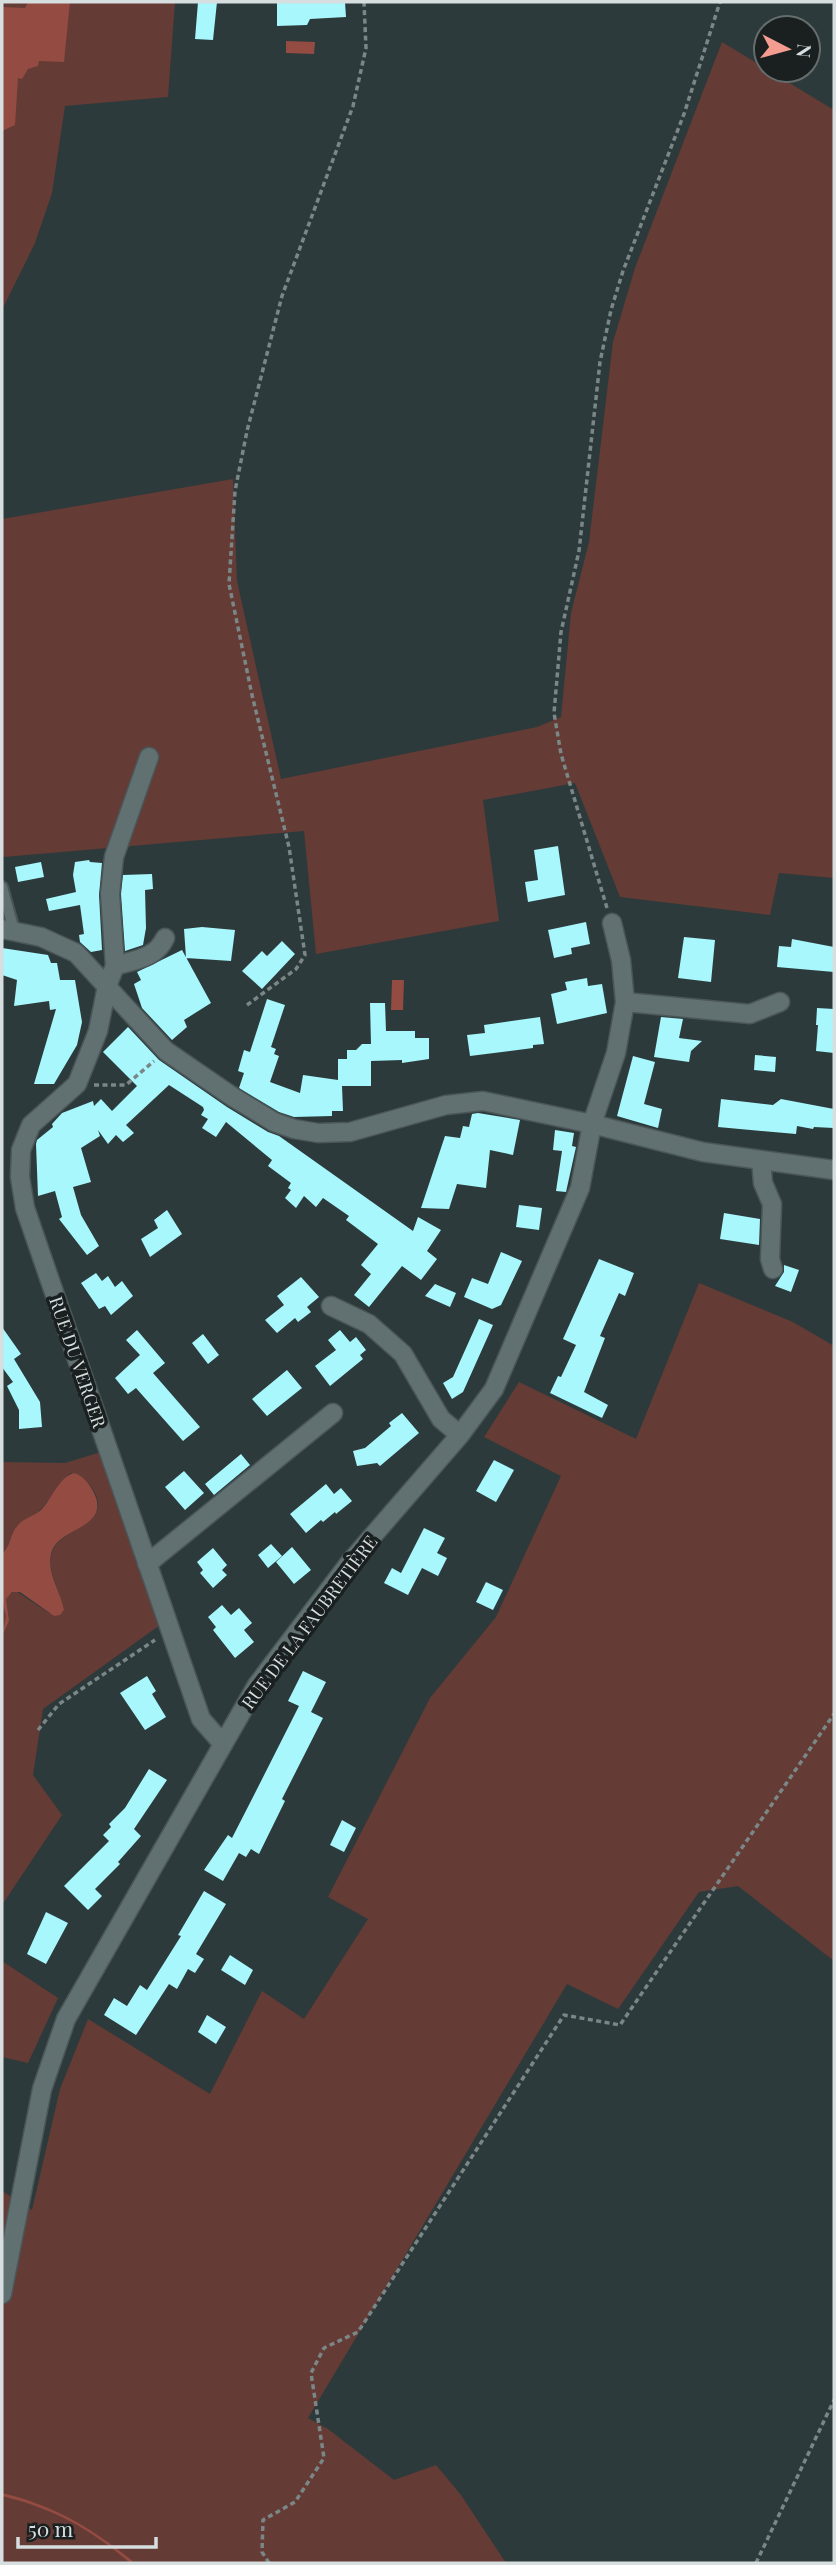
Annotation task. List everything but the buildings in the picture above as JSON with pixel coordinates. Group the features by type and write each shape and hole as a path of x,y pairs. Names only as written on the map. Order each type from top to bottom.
{"street":[{"path":"149,757 114,857 110,894 115,966 138,961 161,947 165,938"},
{"name":"RUE DE LA FAUBRETIÈRE","path":"2,2294 42,2089 66,2019 257,1685 350,1562 460,1435 494,1389 580,1188 592,1124 616,1053 625,1002 621,960 612,923"},
{"path":"8,930 41,937 76,953 166,1051 274,1122 294,1129 318,1133 350,1132 446,1105 483,1101 592,1124 703,1152 834,1170"},
{"name":"RUE DU VERGER","path":"115,966 107,986 98,1031 78,1084 31,1125 21,1150 20,1177 24,1208 201,1719 223,1744"},
{"path":"625,1002 750,1014 780,1002"},
{"path":"761,1160 763,1183 772,1205 770,1259 773,1269"},
{"path":"331,1306 369,1324 403,1354 441,1419 460,1435"},
{"path":"147,1564 333,1413"}],"lane":[{"path":"2,887 8,930"}],"path":[{"path":"247,1005 296,969 305,954 289,847 252,695 229,583 235,491 282,296 353,106 366,48 364,2"},
{"path":"612,923 561,754 554,713 561,632 579,551 600,362 611,310 623,271 680,125 720,2"},
{"path":"78,1084 126,1085 166,1051"},
{"path":"38,1730 59,1703 159,1637 173,1639"},
{"path":"269,2563 262,2552 263,2520 295,2502 324,2458 311,2373 324,2348 358,2332 564,2015 620,2025 834,1714"},
{"path":"757,2563 834,2400"}],"shaded area":[{"path":"2,2 175,2 168,97 65,106 52,193 35,243 2,310"},
{"path":"28,2 70,2 64,62 39,61 38,66 28,69 22,79 18,78 15,125 2,131 2,7 25,8"},
{"path":"286,41 315,42 314,54 286,53"},
{"path":"722,42 752,60 752,84 791,84 834,110 834,878 779,873 770,915 620,897 575,783 483,800 499,921 316,954 304,831 4,857 2,519 233,479 237,581 281,779 537,727 561,717 571,613 589,542 613,342 635,268"},
{"path":"392,980 404,980 403,1010 391,1010"},
{"path":"699,1283 793,1322 834,1346 834,1961 738,1886 699,1892 618,2009 567,1984 308,2418 328,2429 394,2480 436,2465 461,2495 506,2563 2,2563 2,2191 32,2210 60,2089 88,2019 210,2094 262,1991 304,2019 368,1919 328,1897 430,1698 496,1617 561,1476 484,1437 519,1382 636,1439"},
{"path":"101,1452 160,1625 43,1709 33,1775 62,1815 2,1905 2,1601 3,1603 8,1594 16,1591 49,1613 64,1610 52,1575 52,1553 57,1544 85,1524 98,1509 97,1498 89,1484 71,1473 43,1508 19,1524 2,1554 2,1462 65,1463"},
{"path":"74,1473 87,1482 97,1503 96,1513 91,1520 57,1543 52,1551 50,1566 64,1610 60,1615 54,1616 20,1592 12,1592 6,1599 9,1621 2,1636 6,1616 2,1601 2,1554 18,1525 41,1510 59,1484"},
{"path":"2,1961 58,1998 28,2063 2,2057"},
{"path":"2,2493 40,2505 73,2520 135,2563 130,2563 70,2521 2,2496"}]}
